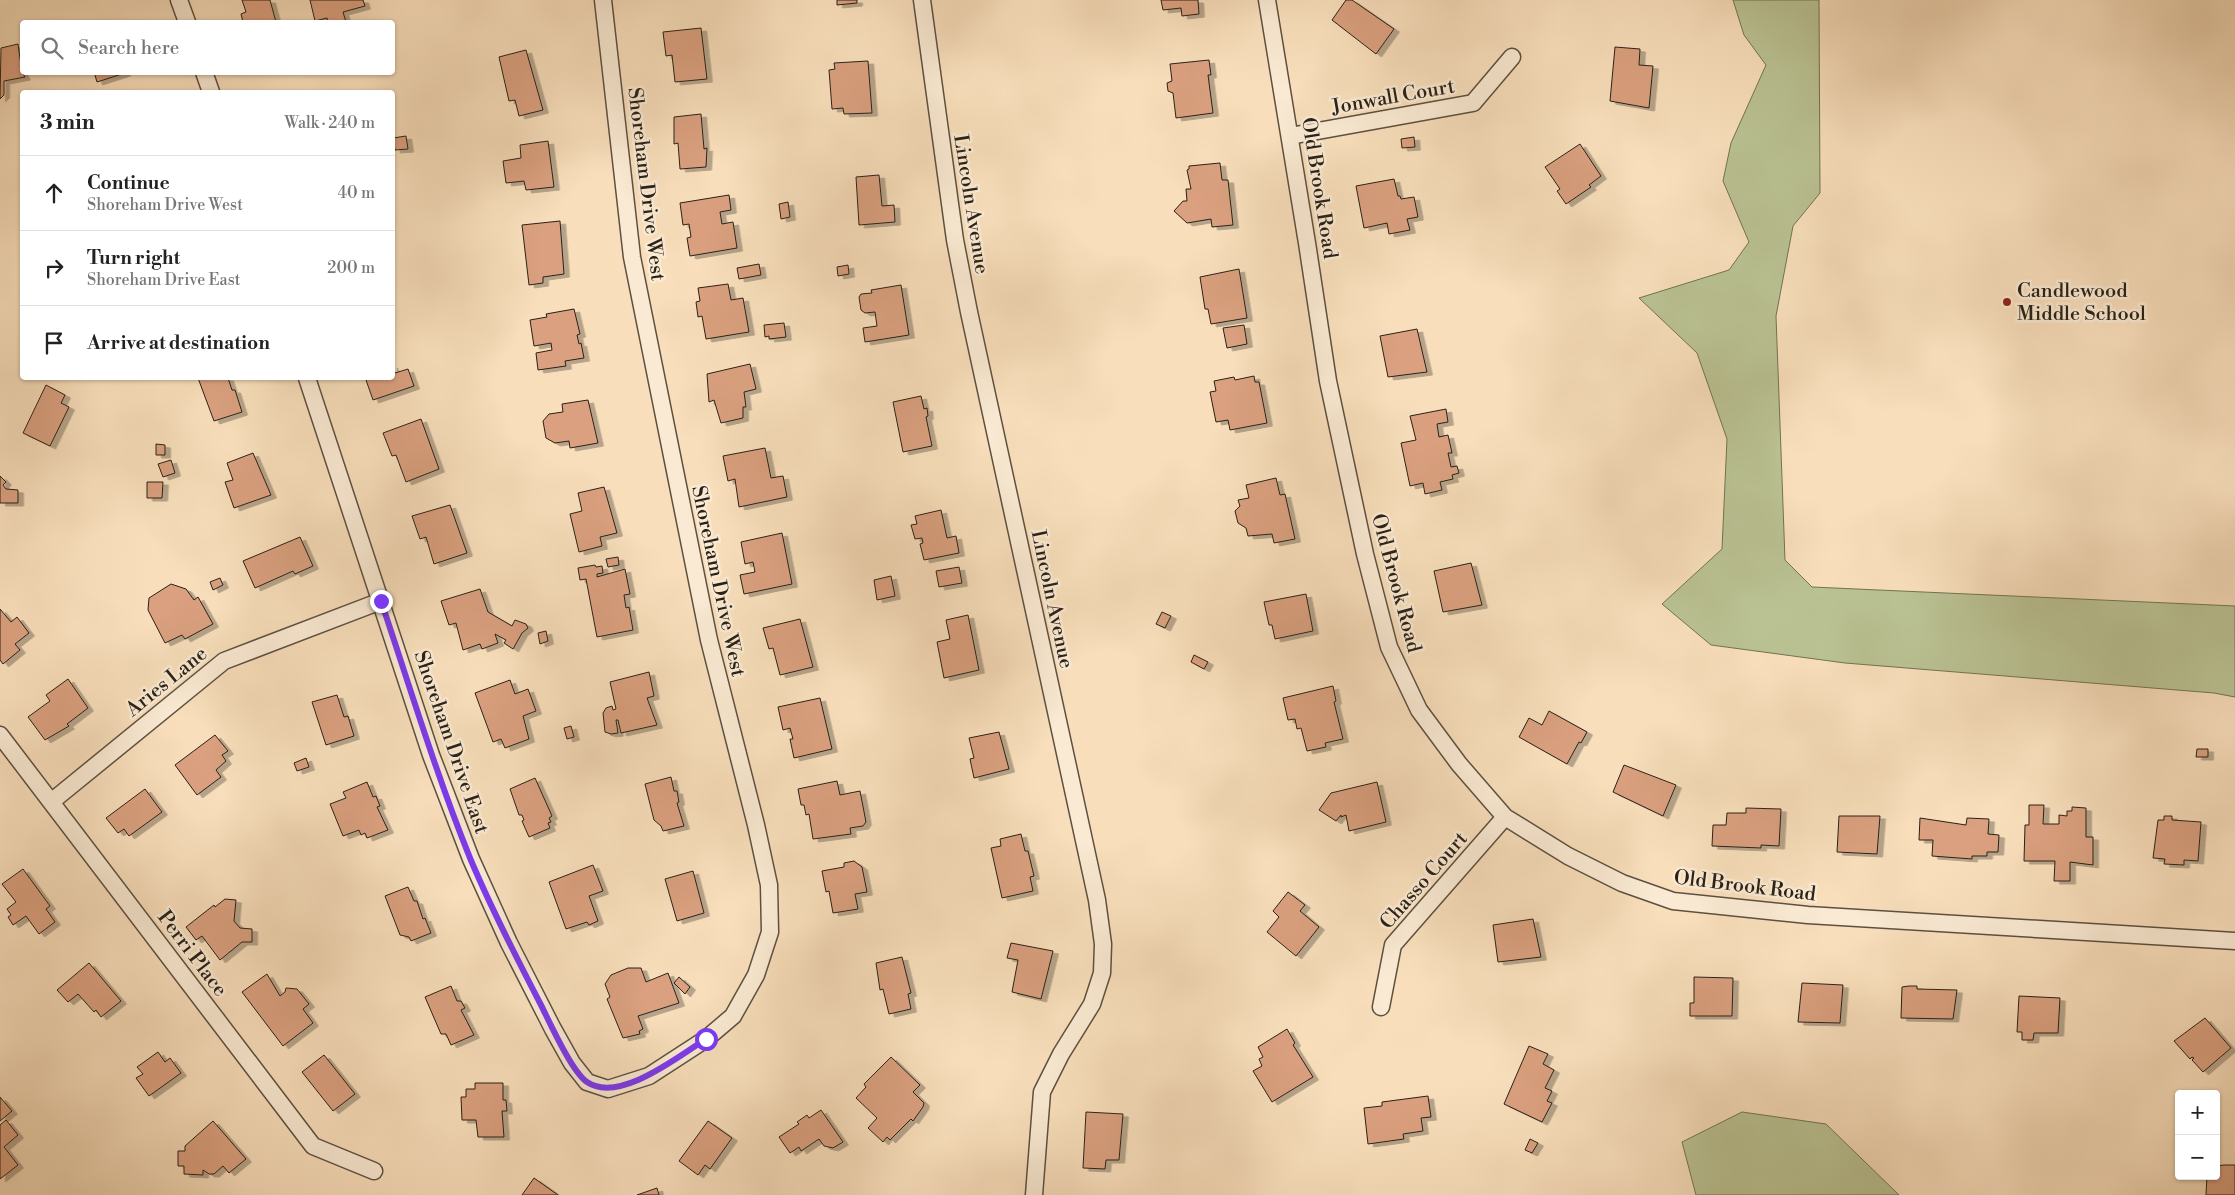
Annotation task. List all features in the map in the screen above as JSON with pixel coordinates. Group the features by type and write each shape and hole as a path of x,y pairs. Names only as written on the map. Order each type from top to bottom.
{"street":[{"path":"179,0 186,20"},
{"name":"Shoreham Drive West","path":"603,0 632,257 706,630 756,825 769,885 770,932 756,975 734,1016 706,1039 649,1076 608,1089"},
{"name":"Lincoln Avenue","path":"922,0 962,276 1098,900 1103,944 1102,973 1092,1004 1061,1054 1042,1092 1034,1195"},
{"name":"Old Brook Road","path":"1267,0 1328,381 1365,554 1389,647 1419,710 1459,764 1505,817 1568,856 1622,882 1673,901 1730,909 1808,915 2235,941"},
{"name":"Jonwall Court","path":"1290,136 1473,103 1512,57"},
{"path":"205,75 210,90"},
{"name":"Shoreham Drive East","path":"308,380 434,763 471,859 509,943 572,1062 587,1082 608,1089"},
{"name":"Aries Lane","path":"52,802 224,661 381,601"},
{"name":"Perri Place","path":"0,735 313,1146 374,1171"},
{"name":"Chasso Court","path":"1381,1007 1393,945 1505,817"}],"green space":[{"path":"1733,0 1819,0 1820,193 1793,226 1776,316 1785,560 1812,587 2235,606 2235,697 2214,693 1845,663 1711,645 1662,604 1722,549 1727,439 1697,353 1639,298 1729,270 1749,242 1723,181 1731,143 1766,65 1744,35"},
{"path":"1742,1112 1826,1124 1899,1195 1696,1195 1682,1142"}],"building":[{"path":"242,0 270,0 275,20 242,20 241,14 246,12"},
{"path":"310,0 363,0 365,6 343,12 345,20 328,20 327,18 315,20"},
{"path":"837,0 857,0 857,3 837,5"},
{"path":"1161,0 1198,0 1199,14 1182,16 1181,8 1163,10"},
{"path":"1346,0 1352,0 1394,29 1376,54 1332,20"},
{"path":"701,28 707,79 675,82 672,55 666,56 663,32"},
{"path":"18,44 20,75 25,77 4,81 4,95 0,99 1,48"},
{"path":"1615,47 1640,49 1639,65 1653,66 1649,108 1610,101"},
{"path":"526,50 543,110 519,116 515,100 509,101 499,57"},
{"path":"1209,60 1211,75 1208,75 1213,113 1176,118 1173,93 1168,91 1167,83 1172,81 1170,64"},
{"path":"868,61 872,113 844,114 843,108 832,109 829,70 835,69 834,63"},
{"path":"95,75 119,75 97,82"},
{"path":"701,114 704,149 707,148 706,167 680,169 678,143 674,144 674,117"},
{"path":"406,136 408,149 395,150 395,138"},
{"path":"1414,137 1415,147 1402,148 1401,139"},
{"path":"548,141 554,187 526,190 524,181 506,183 503,161 521,158 520,145"},
{"path":"1580,144 1601,176 1589,185 1591,187 1566,204 1557,191 1560,189 1545,167"},
{"path":"1220,163 1222,180 1228,180 1233,225 1212,227 1211,219 1187,223 1174,211 1183,201 1187,201 1186,189 1191,189 1187,170 1189,166"},
{"path":"879,175 882,206 894,205 895,222 859,225 856,177"},
{"path":"1394,179 1398,196 1401,199 1414,197 1418,217 1407,219 1410,230 1389,234 1387,223 1364,228 1356,186"},
{"path":"729,195 731,210 720,212 722,224 733,222 737,248 690,256 687,238 691,237 689,224 683,225 680,203"},
{"path":"788,202 790,217 781,219 779,204"},
{"path":"560,221 564,274 543,277 543,283 529,285 522,225"},
{"path":"759,264 761,275 739,279 737,268"},
{"path":"848,265 849,274 838,276 837,267"},
{"path":"1239,269 1247,318 1211,324 1208,309 1205,309 1200,277"},
{"path":"728,284 731,300 743,298 749,332 706,339 702,316 698,317 696,302 700,301 698,288"},
{"path":"901,285 909,335 865,342 863,328 877,326 875,312 865,313 861,310 859,297 861,294 872,293 871,290"},
{"path":"574,309 580,334 577,335 584,358 565,361 566,366 538,370 536,353 552,350 551,343 534,346 530,320 547,317 546,314"},
{"path":"784,323 786,337 769,339 769,336 765,337 764,325"},
{"path":"1244,325 1247,344 1227,348 1223,328"},
{"path":"1417,329 1427,372 1388,377 1380,336"},
{"path":"750,364 756,389 744,392 746,407 743,407 743,418 721,423 714,400 709,402 707,374"},
{"path":"408,369 414,386 373,400 366,380 395,380 395,373"},
{"path":"1254,376 1255,382 1259,382 1267,423 1230,430 1228,420 1216,422 1210,392 1216,391 1214,381 1234,377 1235,380"},
{"path":"199,380 229,380 232,390 235,390 242,412 214,421"},
{"path":"46,385 65,395 61,403 69,407 50,446 23,433"},
{"path":"921,396 924,409 927,408 928,416 926,417 932,446 903,452 893,402"},
{"path":"588,400 598,443 570,448 569,441 555,443 546,438 543,421 549,414 563,412 562,404"},
{"path":"1446,409 1448,422 1437,424 1439,437 1448,435 1452,453 1448,453 1451,467 1457,466 1459,473 1452,475 1453,479 1440,482 1442,490 1425,494 1423,483 1410,486 1401,443 1416,440 1410,416"},
{"path":"421,419 439,469 406,482 396,455 392,456 383,433"},
{"path":"156,444 165,445 165,455 156,455"},
{"path":"765,448 771,478 783,476 787,497 739,507 735,479 728,481 723,456"},
{"path":"253,453 271,495 234,508 225,482 233,480 227,463"},
{"path":"171,460 175,473 163,477 158,464"},
{"path":"0,476 6,482 3,485 6,489 18,490 18,503 0,503"},
{"path":"1276,478 1280,495 1285,494 1295,539 1274,543 1272,534 1248,536 1246,528 1238,523 1235,511 1240,506 1238,500 1249,498 1246,485"},
{"path":"147,482 163,482 162,498 147,498"},
{"path":"604,487 617,533 600,537 602,546 579,552 570,514 582,511 578,493"},
{"path":"450,505 467,553 434,564 426,537 420,539 412,516"},
{"path":"941,510 947,538 956,536 959,553 924,560 920,544 923,543 922,538 915,539 911,525 917,524 915,516"},
{"path":"782,533 792,584 744,594 740,575 755,572 753,562 745,564 741,542"},
{"path":"300,537 313,566 295,574 293,571 255,588 243,561"},
{"path":"618,557 619,565 608,567 606,559"},
{"path":"1471,563 1482,605 1443,612 1434,571"},
{"path":"595,565 596,567 602,566 603,573 597,574 597,577 625,569 630,594 624,595 626,608 629,607 633,630 597,637 586,579 580,580 578,568"},
{"path":"959,567 962,583 939,587 936,571"},
{"path":"891,576 895,596 877,600 874,580"},
{"path":"220,578 223,585 213,590 210,582"},
{"path":"171,584 186,589 194,600 198,597 213,624 185,639 182,635 165,643 148,610 149,598"},
{"path":"480,589 488,612 512,626 515,620 526,624 528,628 522,633 513,649 504,643 506,640 495,634 498,643 482,649 480,644 463,650 456,623 449,625 441,601"},
{"path":"1306,594 1313,631 1275,639 1272,625 1269,625 1264,602"},
{"path":"0,609 11,622 17,617 29,633 15,644 20,650 3,664 0,660"},
{"path":"1162,612 1171,616 1165,628 1156,624"},
{"path":"968,615 979,670 944,678 937,642 950,639 946,620"},
{"path":"800,619 813,667 780,675 773,648 769,649 763,628"},
{"path":"546,631 548,641 540,644 538,633"},
{"path":"1194,655 1208,662 1204,669 1191,662"},
{"path":"649,672 654,696 647,698 657,725 621,733 618,720 616,720 618,733 611,734 605,732 603,713 606,708 612,706 613,710 616,709 610,682"},
{"path":"68,679 88,708 67,724 69,726 45,740 28,717 50,701 46,695"},
{"path":"510,680 515,694 528,689 536,711 523,716 529,739 505,748 501,739 493,742 475,693"},
{"path":"1333,686 1336,701 1334,702 1343,739 1325,743 1326,747 1307,751 1301,728 1297,729 1295,719 1288,720 1283,698"},
{"path":"337,695 344,717 348,716 354,736 326,745 312,702"},
{"path":"820,698 832,749 794,758 790,739 793,739 790,728 783,730 778,707"},
{"path":"1549,711 1587,732 1567,764 1519,737 1529,718 1542,725"},
{"path":"571,726 574,737 567,739 564,728"},
{"path":"999,732 1009,769 974,778 970,759 974,758 969,738"},
{"path":"215,735 228,751 222,755 226,761 216,770 221,777 197,795 175,765"},
{"path":"2197,749 2208,749 2208,757 2196,757"},
{"path":"306,758 309,767 297,771 294,763"},
{"path":"1624,765 1676,785 1663,816 1613,792"},
{"path":"671,777 674,791 677,791 679,802 677,803 684,826 663,831 661,826 654,820 645,784"},
{"path":"535,778 552,816 549,818 551,822 548,823 550,828 529,837 522,821 524,820 522,815 519,815 510,789"},
{"path":"837,781 840,795 860,791 866,822 863,826 850,828 851,834 813,839 809,814 806,815 804,805 801,805 798,789"},
{"path":"367,782 373,797 376,796 380,806 377,807 388,830 367,838 365,833 361,835 359,830 343,836 330,804 346,798 343,792"},
{"path":"1377,782 1386,822 1349,831 1346,815 1341,817 1341,815 1336,821 1319,810 1331,793"},
{"path":"145,789 162,812 129,836 124,829 118,833 106,818"},
{"path":"2029,805 2044,805 2043,824 2059,824 2059,815 2067,816 2067,811 2072,811 2072,807 2086,808 2086,837 2093,837 2093,865 2070,862 2070,881 2054,881 2055,861 2024,861 2025,825 2029,825"},
{"path":"1746,808 1781,809 1779,846 1761,845 1761,848 1712,846 1713,825 1726,825 1727,813 1746,813"},
{"path":"1839,816 1880,816 1877,854 1837,852"},
{"path":"2164,816 2172,816 2172,820 2201,822 2198,861 2184,860 2184,865 2164,864 2165,859 2153,858 2158,820 2164,820"},
{"path":"1920,818 1966,825 1967,818 1989,819 1988,834 1999,835 1998,852 1987,852 1987,856 1972,856 1972,859 1932,856 1933,840 1919,840"},
{"path":"1021,834 1025,851 1028,851 1034,876 1030,877 1033,891 1002,898 991,848 1001,846 1000,839"},
{"path":"854,861 862,867 867,892 855,894 858,909 833,913 829,891 826,892 822,871 844,867 844,863"},
{"path":"593,865 603,891 589,896 598,921 589,925 587,922 566,929 549,882"},
{"path":"23,869 50,906 46,909 55,922 39,934 26,916 13,925 8,917 11,915 7,909 16,902 2,884"},
{"path":"693,871 704,913 677,921 665,879"},
{"path":"408,887 414,901 417,901 423,919 425,918 431,933 411,941 409,937 400,935 385,896"},
{"path":"1288,892 1305,905 1300,911 1319,927 1296,956 1267,932 1279,917 1273,911"},
{"path":"225,899 236,900 234,921 240,928 252,929 252,942 242,942 220,960 202,936 196,940 186,927 214,905 215,907"},
{"path":"1533,919 1541,957 1498,962 1493,925"},
{"path":"1011,943 1053,951 1041,999 1012,992 1018,960 1007,958"},
{"path":"902,957 911,993 908,994 911,1009 889,1014 883,989 880,990 876,963"},
{"path":"89,963 121,1001 101,1017 78,994 68,1002 57,990"},
{"path":"628,968 641,968 646,982 668,973 679,1003 638,1016 643,1029 639,1031 640,1034 623,1038 607,999 610,997 605,984 611,975"},
{"path":"267,974 280,996 285,992 286,988 297,989 309,1004 303,1009 313,1023 283,1046 242,992"},
{"path":"679,977 690,987 685,994 674,983"},
{"path":"1694,977 1733,978 1732,1016 1690,1016 1690,1003 1694,1003"},
{"path":"1802,983 1843,985 1840,1023 1798,1022"},
{"path":"451,986 457,1001 461,1001 465,1008 461,1010 474,1035 451,1045 446,1034 441,1034 425,997"},
{"path":"1917,986 1917,989 1957,990 1953,1019 1901,1018 1902,987"},
{"path":"2019,996 2060,998 2058,1033 2034,1033 2033,1040 2022,1040 2022,1032 2017,1032"},
{"path":"2205,1018 2231,1048 2203,1072 2192,1060 2194,1058 2190,1059 2174,1041"},
{"path":"1287,1029 1295,1043 1293,1045 1313,1077 1272,1102 1253,1071 1262,1066 1259,1059 1263,1057 1258,1047"},
{"path":"1529,1046 1548,1054 1543,1064 1554,1070 1545,1088 1552,1091 1547,1101 1552,1103 1542,1122 1504,1104"},
{"path":"158,1052 165,1062 170,1058 181,1073 149,1096 136,1078 143,1074 137,1067"},
{"path":"324,1055 355,1094 333,1111 302,1072"},
{"path":"891,1057 920,1085 913,1092 924,1103 913,1121 911,1119 890,1140 887,1137 883,1142 868,1128 877,1118 856,1098 866,1087 864,1084"},
{"path":"475,1083 503,1083 503,1100 506,1100 507,1111 502,1111 504,1137 478,1137 476,1120 462,1120 461,1097 466,1097 466,1089 475,1089"},
{"path":"1428,1096 1431,1117 1421,1118 1423,1131 1403,1134 1404,1139 1368,1144 1364,1108 1382,1106 1382,1102"},
{"path":"0,1097 12,1111 0,1121"},
{"path":"821,1110 843,1142 833,1148 824,1146 819,1139 801,1151 799,1147 790,1153 779,1137 799,1124 797,1122 807,1115 809,1118"},
{"path":"1086,1112 1123,1114 1119,1160 1106,1160 1105,1169 1083,1168"},
{"path":"6,1120 18,1135 4,1147 18,1165 0,1179 0,1125"},
{"path":"213,1121 246,1159 229,1173 223,1166 214,1174 209,1174 203,1170 203,1175 184,1174 184,1166 178,1166 178,1151 185,1151 185,1146"},
{"path":"708,1121 732,1138 710,1169 705,1165 698,1175 679,1161"},
{"path":"1530,1139 1538,1143 1532,1153 1525,1150"},
{"path":"2235,1165 2235,1195 2206,1195 2207,1180 2220,1180 2220,1166"},
{"path":"534,1178 558,1195 522,1195"},
{"path":"657,1188 659,1195 637,1195"}],"place":[{"name":"Candlewood Middle School","path":"2007,302"}],"route":[{"path":"381,601 431,755 471,859 509,943 572,1062 587,1082 608,1089 649,1076 706,1039"}]}
